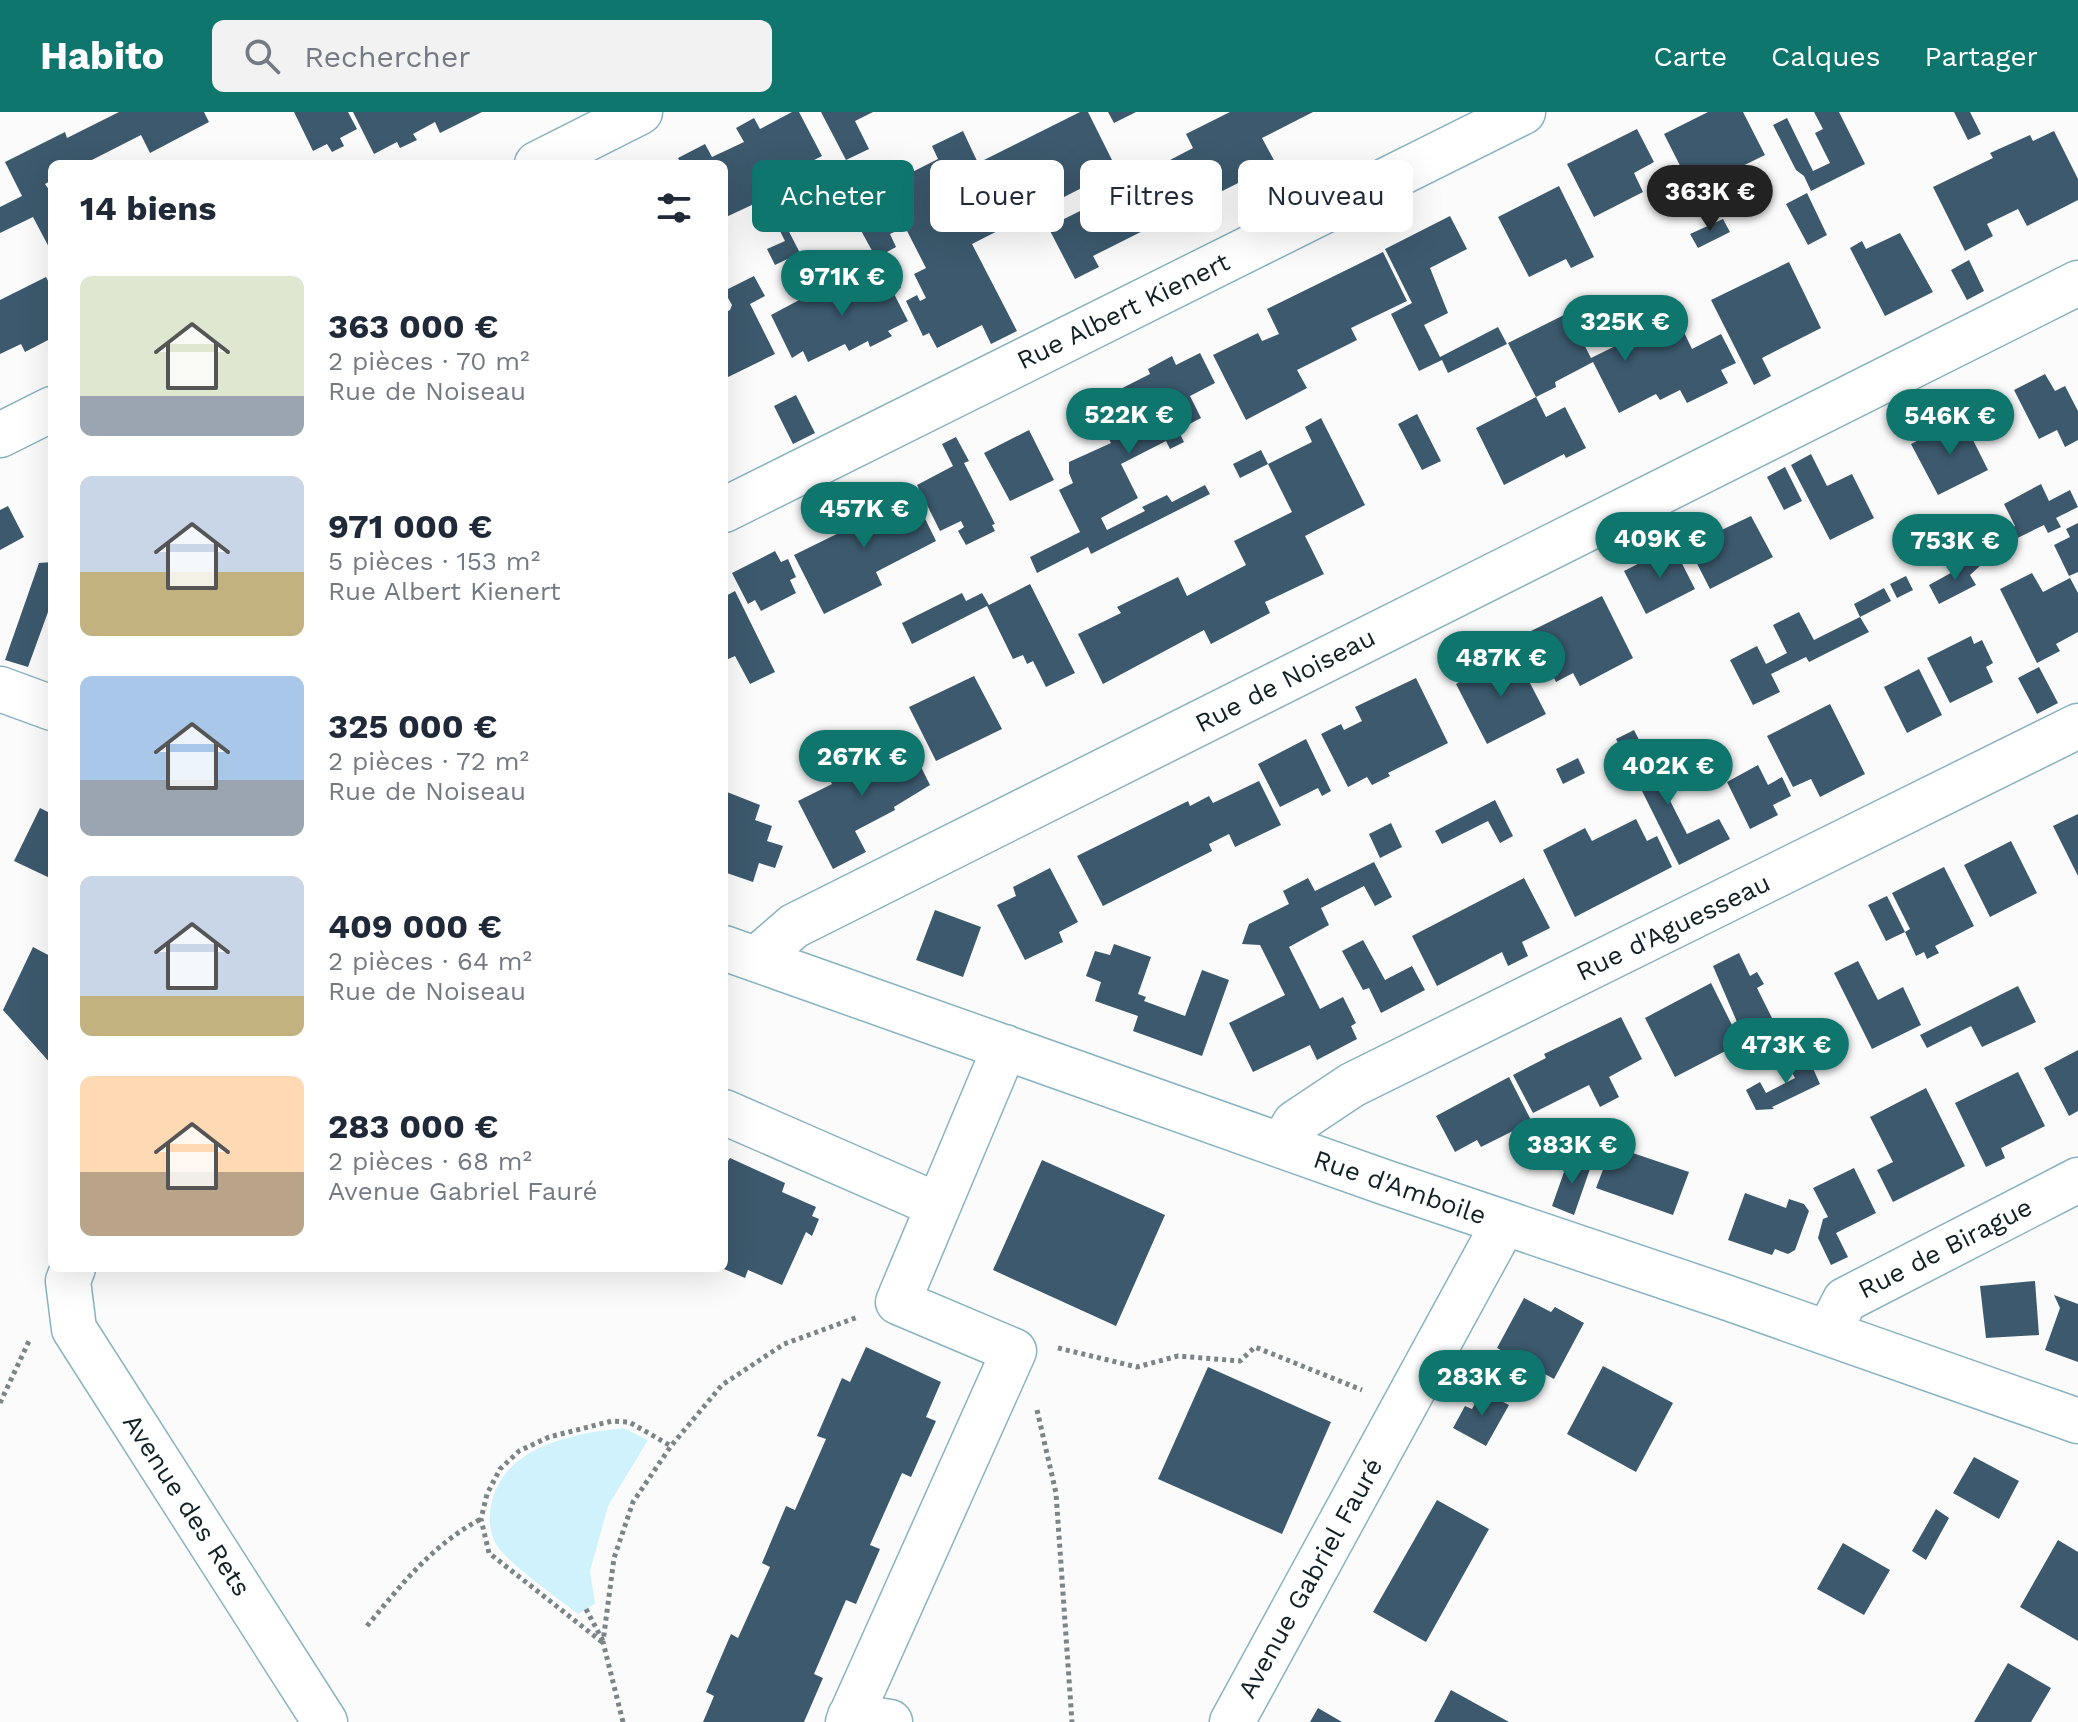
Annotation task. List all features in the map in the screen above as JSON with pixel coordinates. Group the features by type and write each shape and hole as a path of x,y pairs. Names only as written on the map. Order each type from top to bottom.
{"street":[{"path":"545,160 640,112"},
{"name":"Rue Albert Kienert","path":"728,508 1523,112"},
{"name":"Rue de Noiseau","path":"740,953 2078,283"},
{"path":"0,435 48,411"},
{"path":"0,689 48,707"},
{"name":"Rue d'Aguesseau","path":"1282,1145 1295,1123 1352,1085 2078,726"},
{"name":"Rue d'Amboile","path":"740,953 1504,1223 2078,1421"},
{"path":"863,1720 1014,1351 898,1302 1005,1047"},
{"path":"728,1114 937,1205"},
{"name":"Rue de Birague","path":"1828,1333 1845,1300 2078,1180"},
{"name":"Avenue Gabriel Fauré","path":"1232,1722 1504,1223"},
{"name":"Avenue des Rets","path":"70,1274 74,1329 325,1722"}],"path":[{"path":"603,1642 614,1558 633,1502 671,1446 722,1385 784,1344 898,1302"},
{"path":"1072,1722 1056,1493 1030,1381 1014,1351 1025,1332 1065,1351 1137,1367 1178,1356 1240,1361 1255,1347 1404,1406"},
{"path":"603,1642 489,1553 481,1519 487,1494 500,1469 519,1451 549,1437 612,1421 629,1422 671,1446"},
{"path":"367,1626 414,1570 457,1531 481,1519"},
{"path":"586,1609 603,1642 623,1722"}],"shaded area":[{"path":"623,1428 648,1440 608,1506 590,1571 595,1604 578,1614 523,1572 498,1547 490,1527 491,1506 498,1486 509,1469 524,1457 562,1439"}],"building":[{"path":"119,112 204,112 209,122 150,153 141,135 92,160 48,160 48,182 45,184 48,188 48,245 33,217 0,233 0,207 22,196 5,162 65,132 67,138"},
{"path":"294,112 348,112 357,129 340,138 344,146 332,152 327,144 313,151"},
{"path":"353,112 482,112 440,133 435,122 413,134 417,140 400,148 397,142 374,154"},
{"path":"792,112 799,112 822,156 814,160 752,160 752,205 728,216 728,160 678,158 705,144 712,157 744,142 736,128 754,118 760,129"},
{"path":"821,112 873,112 855,121 869,149 846,160"},
{"path":"1080,112 1088,112 1112,160 1080,160 1080,189 1064,197 1064,160 984,160"},
{"path":"1108,112 1136,112 1114,123"},
{"path":"1230,112 1313,112 1262,138 1274,160 1238,160 1238,183 1222,191 1222,160 1170,160 1193,148 1186,134"},
{"path":"1708,112 1743,112 1765,155 1722,176 1728,189 1699,203 1664,134"},
{"path":"1814,112 1839,112 1865,164 1811,191 1804,176 1796,170 1773,125 1787,118 1813,171 1830,163 1815,133 1823,129"},
{"path":"1954,112 1970,112 1981,134 1968,140"},
{"path":"1637,129 1654,162 1634,173 1643,192 1594,217 1567,164"},
{"path":"963,131 977,160 936,160 932,146"},
{"path":"2054,131 2078,179 2078,200 2027,226 2018,209 1987,224 1993,236 1965,251 1933,187 1993,158 1990,153 2030,135 2033,141"},
{"path":"930,163 930,232 996,232 972,244 1017,331 991,344 982,325 937,348 929,333 923,336 906,301 917,295 920,301 926,298 914,274 926,268 908,232 914,232 914,171"},
{"path":"1559,186 1594,257 1571,268 1566,259 1529,277 1498,217"},
{"path":"1807,193 1827,235 1808,245 1786,204"},
{"path":"1080,211 1080,232 1141,232 1093,256 1099,267 1075,279 1051,232 1064,232 1064,219"},
{"path":"1450,216 1467,249 1430,268 1448,313 1424,325 1440,357 1498,327 1507,344 1448,373 1442,360 1419,371 1391,314 1412,303 1385,249"},
{"path":"1723,219 1730,232 1698,248 1690,234"},
{"path":"780,232 789,232 800,253 775,265 767,249 785,241"},
{"path":"862,232 894,232 890,234 896,247 876,258"},
{"path":"1900,233 1933,292 1885,316 1850,248 1862,241 1866,249"},
{"path":"1383,252 1407,301 1351,328 1357,340 1297,370 1307,388 1246,420 1213,355 1258,333 1262,341 1279,334 1267,309"},
{"path":"1969,260 1984,291 1967,300 1951,270"},
{"path":"1789,262 1821,328 1762,358 1771,376 1754,385 1711,300"},
{"path":"883,272 886,278 894,274 901,288 893,292 908,321 888,331 892,336 870,347 868,341 849,351 845,344 808,362 803,351 792,358 771,315 818,290 824,301"},
{"path":"754,276 765,296 750,304 775,354 728,377 728,311 732,305 728,289"},
{"path":"46,277 48,340 25,352 21,344 0,354 0,300"},
{"path":"1568,313 1591,358 1650,329 1655,339 1681,326 1692,349 1721,334 1736,363 1721,370 1728,383 1687,403 1680,390 1660,400 1656,394 1619,413 1593,362 1555,382 1556,387 1536,397 1508,343"},
{"path":"1200,353 1215,383 1190,396 1201,418 1178,430 1184,442 1170,449 1166,441 1121,464 1138,498 1101,518 1107,530 1145,511 1142,507 1167,495 1172,502 1205,485 1210,494 1091,554 1088,547 1037,573 1030,557 1080,532 1059,490 1073,483 1069,462 1111,443 1091,404 1150,374 1148,369 1172,356 1176,365"},
{"path":"2045,374 2055,391 2065,386 2078,411 2078,440 2065,447 2057,430 2039,439 2014,390"},
{"path":"796,395 815,433 793,444 774,406"},
{"path":"1536,397 1546,417 1565,407 1586,448 1566,458 1564,454 1504,485 1476,428"},
{"path":"1417,414 1441,461 1422,470 1398,424"},
{"path":"1321,418 1365,505 1305,536 1324,574 1265,602 1270,613 1211,644 1204,630 1103,684 1078,634 1121,613 1117,607 1178,577 1187,596 1246,565 1234,541 1292,512 1268,464 1312,442 1305,427"},
{"path":"1962,418 1988,470 1938,495 1911,444"},
{"path":"1029,430 1054,480 1010,501 984,453"},
{"path":"956,437 969,461 964,463 995,524 992,525 995,531 966,545 958,531 964,527 961,521 940,531 917,485 953,466 942,444"},
{"path":"1261,450 1268,464 1240,478 1233,464"},
{"path":"1811,454 1827,486 1852,474 1874,518 1830,540 1791,465"},
{"path":"1785,467 1802,501 1784,510 1767,477"},
{"path":"2041,484 2049,501 2070,490 2078,507 2056,518 2061,527 2048,533 2044,525 1997,548 1992,538 2015,526 2004,504"},
{"path":"910,488 936,541 876,572 882,585 824,614 794,555 853,526 846,513 868,502 871,508"},
{"path":"8,506 24,537 0,550 0,510"},
{"path":"1751,516 1773,557 1710,589 1688,546"},
{"path":"2078,523 2078,572 2069,576 2054,545 2070,537 2066,529"},
{"path":"1673,546 1695,589 1646,614 1624,571"},
{"path":"775,551 781,562 788,559 796,577 790,580 796,593 761,611 755,600 748,604 732,573"},
{"path":"1978,558 1981,565 1970,575 1976,585 1939,604 1929,585"},
{"path":"48,562 48,612 28,667 5,660 39,563"},
{"path":"2032,573 2043,592 2070,578 2078,593 2078,632 2056,644 2060,651 2037,663 2000,589"},
{"path":"1906,576 1913,590 1897,598 1890,584"},
{"path":"1030,584 1075,673 1046,687 1033,661 1027,664 1023,655 1013,659 987,606 912,644 902,623 962,593 966,601 982,593 989,605"},
{"path":"1884,588 1891,601 1860,617 1854,604"},
{"path":"735,591 775,672 750,684 735,656 728,659 728,595"},
{"path":"1602,596 1633,658 1580,686 1573,673 1556,682 1531,631"},
{"path":"1799,612 1814,640 1860,617 1869,632 1809,662 1806,657 1771,674 1780,692 1753,705 1730,660 1757,646 1766,664 1787,653 1773,625"},
{"path":"1971,636 1974,644 1982,640 1993,663 1986,667 1993,682 1950,703 1927,658"},
{"path":"1515,654 1546,714 1487,744 1456,684"},
{"path":"2039,667 2058,703 2037,714 2018,678"},
{"path":"1919,669 1942,715 1907,733 1884,687"},
{"path":"974,676 1002,729 936,761 909,707"},
{"path":"1416,678 1448,743 1388,773 1390,776 1372,785 1367,777 1348,787 1321,734 1341,724 1344,730 1362,721 1355,707"},
{"path":"1830,704 1865,774 1820,797 1811,779 1793,787 1767,736"},
{"path":"1634,730 1687,834 1719,819 1730,839 1679,865 1616,739"},
{"path":"907,739 930,785 894,807 895,810 855,831 866,852 833,869 798,801 832,784 826,773 888,742 892,747"},
{"path":"1306,739 1331,791 1322,796 1318,788 1280,807 1258,764"},
{"path":"1578,758 1585,773 1563,784 1556,769"},
{"path":"1758,765 1768,785 1782,777 1791,796 1773,805 1778,815 1750,829 1727,782"},
{"path":"1259,781 1281,825 1235,847 1229,834 1209,844 1212,851 1103,906 1077,856 1188,801 1190,806 1209,796 1213,803"},
{"path":"728,792 760,805 755,820 772,826 767,841 783,846 775,868 759,863 753,882 728,873"},
{"path":"1495,800 1513,836 1500,843 1488,821 1442,844 1435,831"},
{"path":"40,808 48,812 48,877 14,861"},
{"path":"2078,814 2078,876 2053,826"},
{"path":"1636,819 1647,841 1657,836 1672,867 1575,917 1543,850 1585,828 1592,841"},
{"path":"1391,823 1402,847 1380,858 1369,834"},
{"path":"2011,841 2037,893 1990,917 1964,865"},
{"path":"1374,862 1392,897 1375,906 1364,886 1321,908 1329,925 1289,947 1320,1009 1343,997 1356,1023 1351,1026 1357,1039 1317,1060 1310,1045 1253,1072 1229,1023 1285,995 1260,945 1242,944 1249,924 1289,904 1283,891 1308,878 1315,891"},
{"path":"1944,867 1974,926 1935,946 1939,953 1927,959 1924,952 1916,956 1905,932 1910,929 1892,893"},
{"path":"1050,868 1078,922 1059,932 1063,942 1025,960 997,905 1016,896 1013,887"},
{"path":"1524,878 1550,928 1522,942 1528,956 1508,966 1502,952 1437,986 1412,936"},
{"path":"1887,896 1905,932 1886,941 1868,905"},
{"path":"935,910 981,927 963,977 916,960"},
{"path":"1363,940 1385,980 1412,966 1425,990 1381,1013 1369,988 1363,990 1342,951"},
{"path":"1114,944 1151,957 1138,994 1146,997 1144,1001 1185,1016 1202,970 1229,980 1202,1056 1133,1031 1138,1016 1095,1001 1101,982 1086,976 1095,951 1110,955"},
{"path":"33,947 48,955 48,1061 3,1010"},
{"path":"1739,953 1750,976 1757,972 1764,984 1757,988 1785,1044 1750,1062 1741,1043 1675,1077 1645,1018 1711,983 1732,1025 1737,1022 1713,966"},
{"path":"1858,961 1878,1000 1903,987 1921,1025 1872,1049 1834,973"},
{"path":"2018,986 2036,1022 1982,1047 1971,1026 1927,1048 1920,1035"},
{"path":"1621,1017 1642,1059 1609,1077 1619,1097 1600,1107 1589,1085 1533,1113 1513,1075 1546,1058 1544,1054"},
{"path":"2078,1050 2078,1111 2069,1116 2044,1068"},
{"path":"1807,1055 1820,1084 1772,1107 1774,1109 1756,1110 1746,1090 1760,1082 1766,1093 1795,1078 1787,1064"},
{"path":"2018,1072 2045,1126 2001,1148 2005,1158 1986,1167 1955,1103"},
{"path":"1509,1077 1533,1124 1528,1136 1513,1131 1481,1147 1477,1140 1455,1152 1436,1116"},
{"path":"1926,1088 1965,1166 1893,1202 1877,1170 1893,1162 1870,1117"},
{"path":"1612,1146 1689,1172 1673,1215 1596,1188"},
{"path":"730,1158 785,1183 782,1192 816,1207 812,1216 819,1219 812,1236 806,1232 782,1285 748,1270 745,1278 728,1271"},
{"path":"1569,1158 1591,1166 1574,1215 1552,1206"},
{"path":"1042,1160 1165,1215 1116,1326 993,1270"},
{"path":"1854,1168 1876,1213 1836,1233 1848,1257 1831,1265 1818,1238 1823,1219 1828,1217 1813,1188"},
{"path":"1745,1193 1786,1208 1789,1199 1804,1204 1809,1211 1795,1250 1788,1254 1775,1249 1772,1255 1728,1240"},
{"path":"2035,1281 2039,1335 1986,1338 1980,1286"},
{"path":"2054,1295 2078,1304 2078,1362 2045,1350 2060,1308"},
{"path":"1524,1298 1551,1312 1555,1307 1584,1323 1554,1379 1497,1348"},
{"path":"866,1347 941,1382 926,1417 936,1421 911,1477 902,1473 870,1545 880,1549 856,1604 846,1600 814,1674 823,1678 804,1722 703,1722 714,1696 706,1692 731,1634 738,1638 770,1567 762,1563 786,1506 795,1510 826,1439 817,1436 842,1378 850,1382"},
{"path":"1603,1366 1673,1403 1636,1472 1567,1434"},
{"path":"1208,1367 1331,1422 1282,1534 1158,1479"},
{"path":"1482,1391 1509,1405 1486,1446 1453,1428 1465,1406 1472,1409"},
{"path":"1974,1457 2019,1481 1999,1519 1953,1493"},
{"path":"1437,1500 1489,1529 1426,1642 1373,1612"},
{"path":"1936,1509 1949,1518 1926,1560 1912,1551"},
{"path":"2058,1540 2078,1552 2078,1641 2020,1607"},
{"path":"1843,1543 1890,1570 1864,1615 1817,1589"},
{"path":"2008,1663 2051,1688 2031,1722 1974,1722"},
{"path":"1451,1690 1509,1722 1434,1722"},
{"path":"1318,1708 1342,1722 1310,1722"}]}
